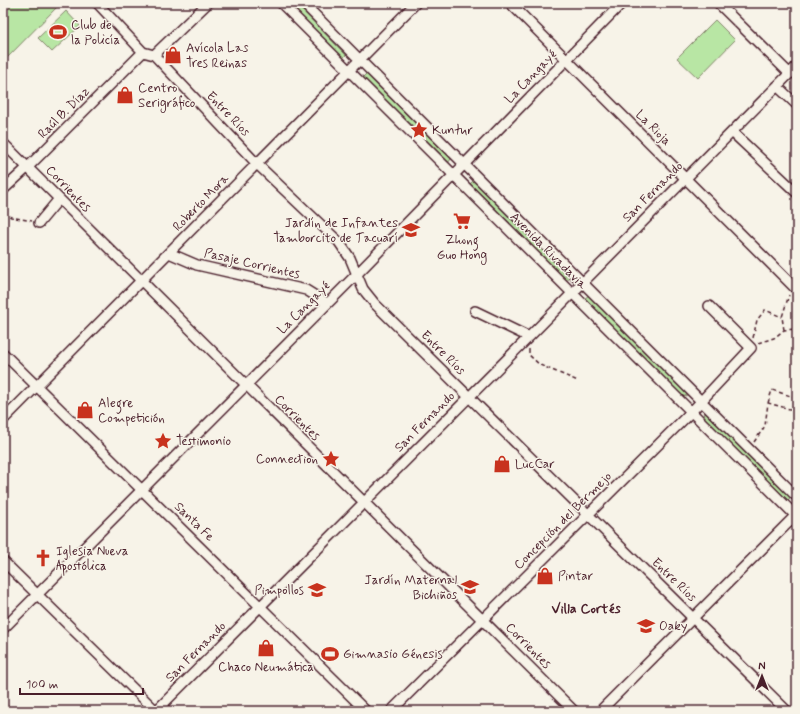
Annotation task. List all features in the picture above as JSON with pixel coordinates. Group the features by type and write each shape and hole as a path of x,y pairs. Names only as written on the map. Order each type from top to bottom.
{"street":[{"path":"97,3 143,52 154,55 208,3"},
{"name":"Avenida Rivadavia","path":"281,3 796,515"},
{"name":"Avenida Rivadavia","path":"303,3 797,497"},
{"name":"Roberto Mora","path":"3,420 416,3"},
{"name":"La Rioja","path":"510,3 796,288"},
{"name":"La Cangayé","path":"3,629 465,165 622,3"},
{"path":"718,3 790,74"},
{"name":"Raúl B. Díaz","path":"3,190 143,52"},
{"name":"Entre Ríos","path":"154,55 257,164 339,242 350,258 363,289 375,304 787,711"},
{"name":"San Fernando","path":"156,711 797,66"},
{"path":"777,86 797,105"},
{"path":"732,132 797,193"},
{"name":"Corrientes","path":"3,143 141,282 574,711"},
{"path":"3,178 12,181"},
{"path":"39,223 59,200"},
{"name":"Pasaje Corrientes","path":"170,253 196,265 306,290 327,303"},
{"path":"709,306 751,348"},
{"path":"475,311 529,337"},
{"name":"Concepción del Bermejo","path":"391,711 692,411 751,348"},
{"name":"Santa Fe","path":"3,353 366,711"},
{"path":"600,711 796,515"},
{"path":"3,561 156,711"}],"path":[{"path":"3,213 11,217 39,223"},
{"path":"784,330 782,317 788,296 796,288"},
{"path":"751,348 757,320 765,310 782,317"},
{"path":"751,348 758,342 774,338 784,330 797,329"},
{"path":"529,337 529,355 540,365 578,381"},
{"path":"749,448 765,426 768,404 772,390 797,398"},
{"path":"768,404 797,411"}],"green space":[{"path":"3,3 58,3 59,5 3,62"},
{"path":"288,3 295,3 346,55 343,58"},
{"path":"66,11 80,26 52,52 38,38"},
{"path":"715,20 735,40 698,78 677,58"},
{"path":"366,74 451,159 448,163 362,78"},
{"path":"474,180 570,277 565,281 469,185"},
{"path":"589,295 687,395 683,397 584,299"},
{"path":"705,413 708,413 793,496 788,501 703,418"}],"place":[{"name":"Club de la Policía","path":"58,32"},
{"name":"Avícola Las Tres Reinas","path":"173,55"},
{"name":"Centro Serigráfico","path":"125,95"},
{"name":"Kuntur","path":"419,130"},
{"name":"Zhong Guo Hong","path":"462,221"},
{"name":"Jardín de Infantes Tamborcito de Tacuarí","path":"411,230"},
{"name":"Alegre Competición","path":"85,410"},
{"name":"Testimonio","path":"163,441"},
{"name":"Connection","path":"331,459"},
{"name":"LucCar","path":"502,464"},
{"name":"Iglesia Nueva Apostólica","path":"43,558"},
{"name":"Pintar","path":"545,576"},
{"name":"Jardín Maternal Bichiños","path":"470,587"},
{"name":"Pimpollos","path":"317,590"},
{"name":"Oaky","path":"646,626"},
{"name":"Chaco Neumática","path":"266,648"},
{"name":"Gimnasio Génesis","path":"330,654"}],"district":[{"name":"Villa Cortés","path":"586,609"}]}
